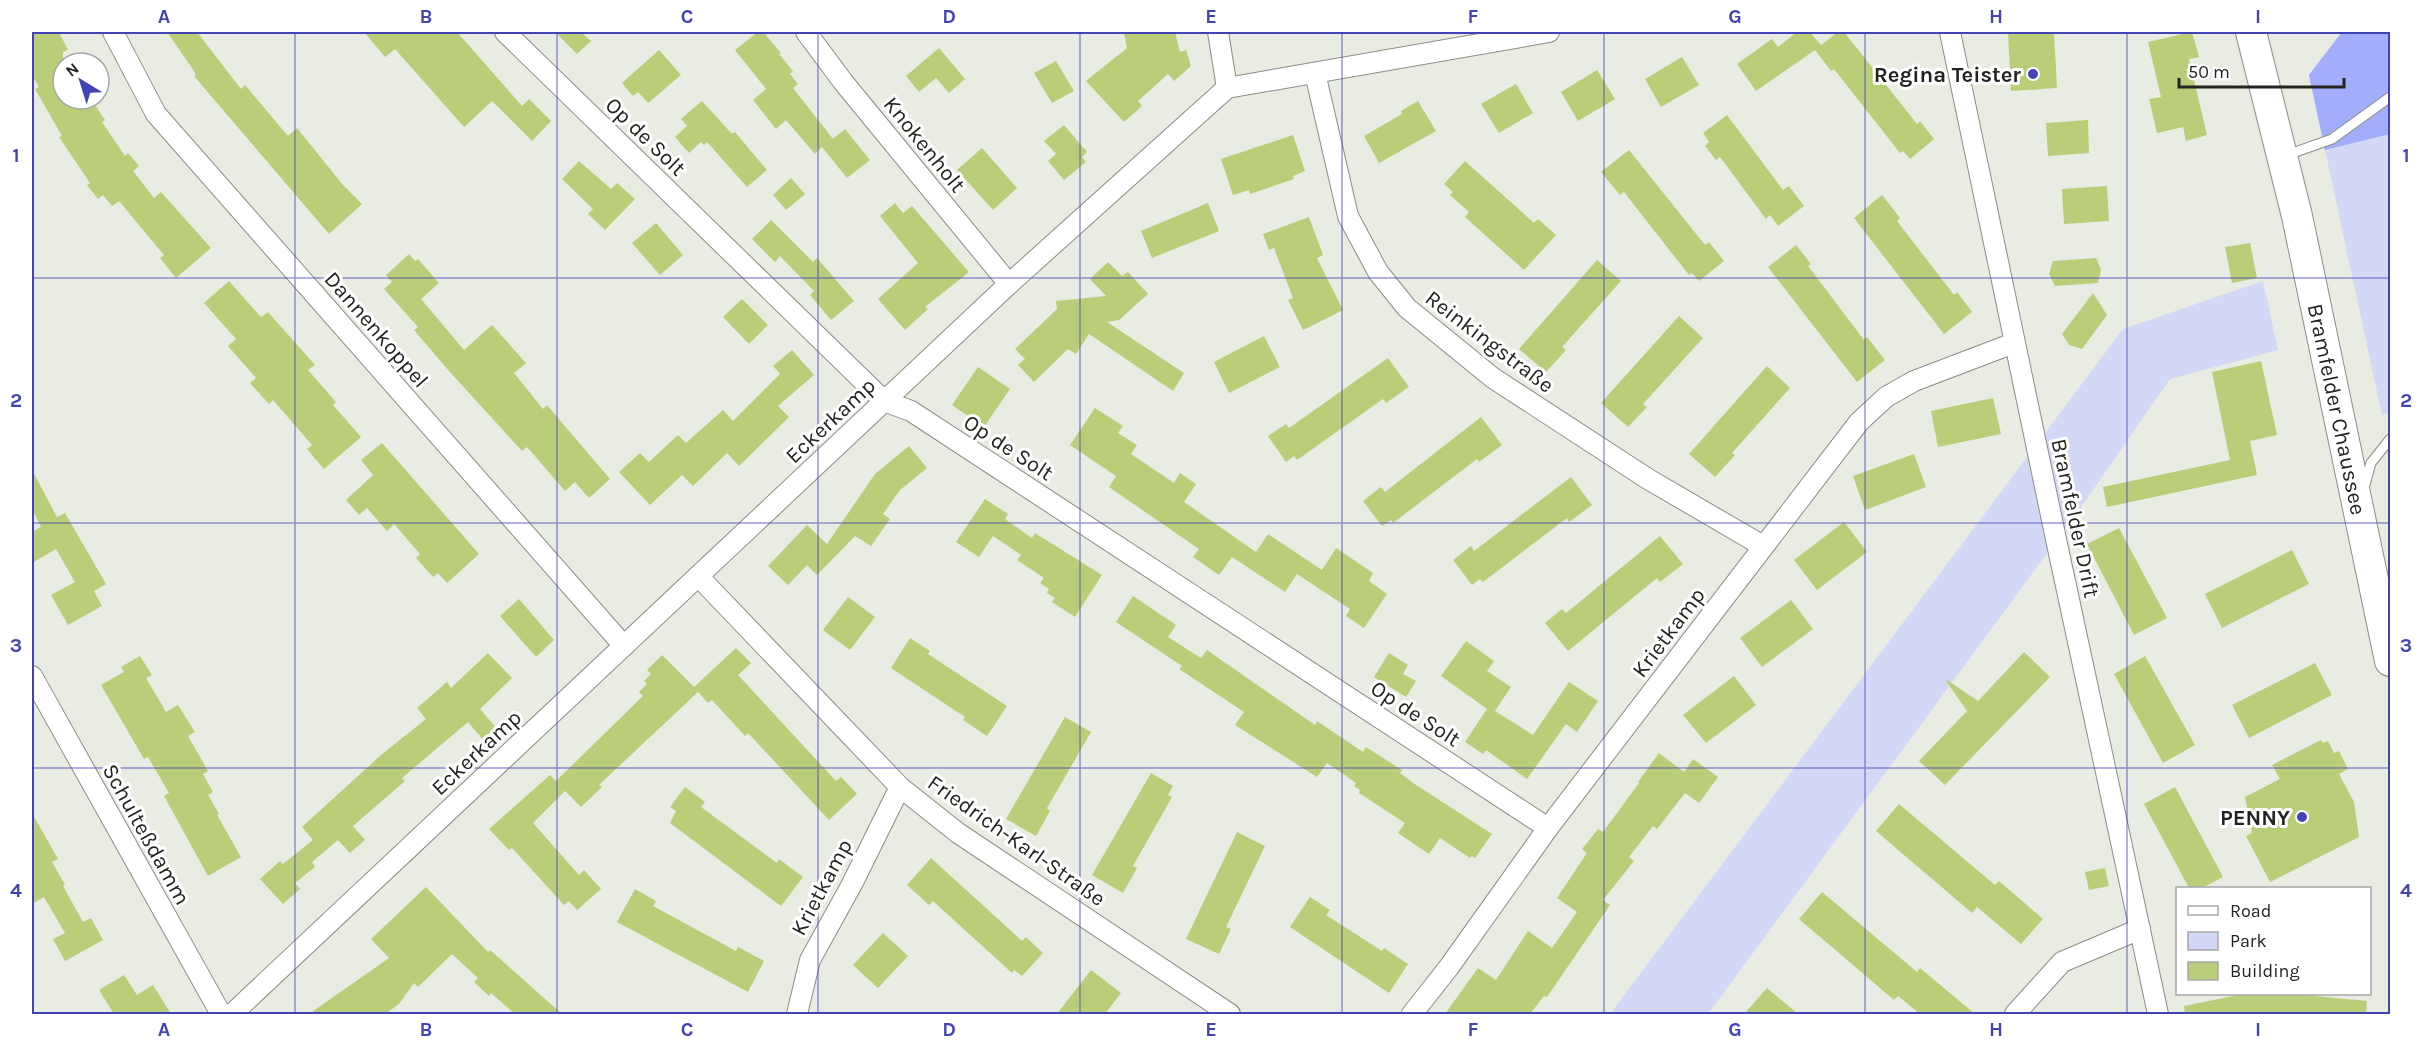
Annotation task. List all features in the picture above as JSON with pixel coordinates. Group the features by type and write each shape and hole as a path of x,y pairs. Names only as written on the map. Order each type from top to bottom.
{"main road":[{"name":"Bramfelder Chaussee","path":"2251,32 2297,216 2391,662"}],"street":[{"name":"Dannenkoppel","path":"113,32 156,114 624,646"},
{"name":"Op de Solt","path":"506,32 884,401 911,411 1548,828"},
{"name":"Knokenholt","path":"806,32 852,92 1009,284"},
{"path":"1218,32 1227,88 1549,32"},
{"name":"Bramfelder Drift","path":"1950,32 2014,343 2158,1014"},
{"name":"Reinkingstraße","path":"1316,73 1348,216 1378,272 1407,308 1493,378 1648,479 1763,546"},
{"name":"Eckerkamp","path":"232,1014 1009,284 1227,88"},
{"name":"Krietkamp","path":"1412,1014 1449,967 1548,828 1859,422 1886,397 1914,381 2014,343"},
{"name":"Friedrich-Karl-Straße","path":"698,576 900,787 958,833 1230,1014"},
{"name":"Schulteßdamm","path":"32,676 221,1014"},
{"name":"Krietkamp","path":"797,1014 810,960 851,886 900,787"},
{"path":"2015,1014 2062,962 2140,929"}],"lane":[{"path":"2282,157 2332,139 2391,97"},
{"path":"2358,507 2372,463 2391,439"}],"green space":[{"path":"2342,32 2390,32 2390,412 2382,415 2309,75"},
{"path":"2263,281 2278,350 2170,379 2081,507 1708,1014 1610,1014 2123,329"}],"shaded area":[{"path":"2342,32 2390,32 2390,134 2325,150 2309,75"}],"building":[{"path":"32,32 59,32 68,50 51,51 51,111 99,111 105,120 102,122 125,156 128,153 139,166 133,171 154,198 161,192 211,248 176,278 160,258 164,255 119,201 112,206 103,195 98,199 87,185 90,183 59,137 62,136 35,89 39,87 32,75"},
{"path":"167,32 197,32 241,89 245,85 288,136 297,128 343,185 362,204 329,234 194,76 196,75 194,71"},
{"path":"364,32 457,32 522,106 529,99 551,121 532,141 492,101 464,127 395,49 385,57"},
{"path":"555,32 581,32 591,41 577,54"},
{"path":"758,32 763,32 781,53 779,54 793,71 790,74 798,84 793,88 833,139 845,129 870,160 847,178 822,147 815,154 786,120 776,129 753,100 766,89 735,50"},
{"path":"1124,32 1175,32 1180,52 1186,50 1191,66 1174,81 1168,74 1138,101 1142,106 1124,122 1086,81 1127,48"},
{"path":"1797,32 1810,32 1821,45 1838,32 1844,32 1917,124 1920,121 1934,139 1910,159 1903,151 1900,153 1834,69 1831,71 1815,50 1756,91 1737,64 1772,39 1778,47"},
{"path":"2008,32 2054,32 2057,88 2011,91"},
{"path":"2192,32 2199,57 2189,59 2207,135 2186,141 2183,127 2157,133 2149,99 2161,97 2148,42"},
{"path":"939,48 965,79 949,93 936,78 919,92 906,76"},
{"path":"659,50 681,75 648,103 638,92 633,96 622,83"},
{"path":"1682,57 1699,85 1661,107 1645,79"},
{"path":"1056,61 1074,91 1052,103 1034,73"},
{"path":"1597,70 1615,99 1578,121 1561,92"},
{"path":"1516,84 1533,113 1499,133 1481,104"},
{"path":"702,101 732,134 735,132 767,170 747,187 707,142 704,145 701,142 689,153 675,137 687,126 681,119"},
{"path":"1418,101 1436,131 1379,163 1364,136 1402,114 1401,111"},
{"path":"1727,115 1783,190 1789,186 1804,206 1778,226 1770,215 1766,219 1720,157 1716,160 1705,146 1709,142 1703,133"},
{"path":"2088,120 2089,153 2048,156 2046,123"},
{"path":"1064,125 1087,152 1082,157 1086,162 1064,180 1048,161 1056,154 1044,141"},
{"path":"1293,135 1305,171 1293,176 1294,179 1250,194 1249,190 1233,195 1221,159"},
{"path":"982,148 1017,188 993,210 957,170"},
{"path":"1629,150 1705,245 1709,242 1724,261 1699,281 1692,273 1689,275 1624,192 1620,195 1601,172"},
{"path":"579,161 611,189 617,183 635,199 605,230 588,214 593,209 562,179"},
{"path":"1465,161 1534,223 1538,219 1556,235 1524,270 1465,217 1469,212 1450,195 1453,192 1444,184"},
{"path":"791,178 805,194 786,210 773,195"},
{"path":"2107,186 2109,221 2064,224 2062,189"},
{"path":"1882,195 1900,218 1897,221 1954,295 1957,292 1972,312 1944,334 1854,218"},
{"path":"895,203 903,213 912,206 969,272 925,307 928,309 905,330 878,299 918,263 880,216"},
{"path":"1208,203 1219,231 1152,258 1141,231"},
{"path":"1309,217 1323,255 1317,258 1343,310 1303,330 1288,300 1293,298 1274,248 1269,250 1263,234"},
{"path":"771,220 813,262 817,258 854,301 831,320 810,295 814,291 780,256 775,262 752,239"},
{"path":"656,223 683,255 660,275 632,243"},
{"path":"2250,243 2257,278 2232,283 2225,247"},
{"path":"1796,245 1811,264 1808,266 1864,340 1867,337 1885,360 1857,382 1768,267"},
{"path":"409,254 415,261 418,259 439,283 421,299 464,350 492,325 526,363 514,373 543,409 547,405 610,479 589,498 575,482 565,491 527,447 522,451 414,330 418,327 384,289 392,282 386,275"},
{"path":"2096,258 2101,270 2098,283 2055,286 2049,274 2053,261"},
{"path":"1597,260 1621,281 1562,347 1566,350 1546,372 1519,349"},
{"path":"1108,262 1122,276 1128,272 1148,294 1119,320 1107,322 1184,373 1173,391 1089,334 1076,354 1068,349 1034,382 1018,365 1025,359 1015,349 1057,309 1056,301 1106,296 1090,279"},
{"path":"229,281 261,317 268,312 315,365 308,370 336,402 333,405 361,437 324,469 307,449 312,445 273,400 269,404 250,383 256,378 228,346 236,339 204,303"},
{"path":"2093,293 2107,315 2082,349 2069,345 2062,334"},
{"path":"742,299 768,325 749,344 723,317"},
{"path":"1679,316 1703,338 1643,404 1647,407 1628,427 1601,403"},
{"path":"1264,336 1280,367 1229,393 1214,362"},
{"path":"792,350 814,375 778,406 789,417 739,466 727,453 693,486 682,475 650,505 619,472 640,453 649,462 678,435 686,443 723,410 733,421 780,374 773,366"},
{"path":"1388,358 1409,387 1386,403 1383,399 1297,460 1294,456 1286,462 1268,436 1286,424 1289,428"},
{"path":"2261,361 2277,435 2250,441 2257,475 2107,507 2103,487 2230,460 2212,372"},
{"path":"1767,366 1790,388 1732,453 1735,455 1715,477 1689,454"},
{"path":"978,367 1010,389 984,427 952,405"},
{"path":"1993,398 2001,434 1938,447 1931,411"},
{"path":"1095,408 1123,426 1118,433 1137,445 1131,454 1174,483 1180,473 1196,484 1184,502 1256,552 1268,534 1322,570 1336,548 1373,573 1369,581 1387,594 1364,628 1346,616 1350,609 1297,574 1285,592 1232,557 1219,575 1193,557 1199,549 1109,487 1116,476 1070,445"},
{"path":"1481,417 1502,445 1479,462 1477,459 1393,523 1391,520 1382,526 1363,501 1381,487 1385,492"},
{"path":"382,443 479,554 447,583 438,573 433,577 416,558 420,554 394,524 387,531 367,508 359,515 346,500 373,475 361,460"},
{"path":"909,446 927,468 900,490 883,514 890,519 871,546 855,536 817,575 807,565 788,585 768,566 807,525 827,544 875,474"},
{"path":"1914,454 1926,487 1865,510 1853,476"},
{"path":"32,470 57,517 65,513 106,584 94,591 102,606 68,625 51,595 75,582 56,549 32,563 32,532 41,527 32,509"},
{"path":"1571,477 1592,505 1569,522 1567,518 1483,582 1480,579 1472,585 1453,560 1471,546 1474,551"},
{"path":"985,499 1008,514 1005,519 1032,538 1035,533 1102,575 1075,617 1052,602 1055,598 1047,593 1049,589 1040,583 1044,578 1017,560 1021,555 993,536 979,557 956,542"},
{"path":"1844,522 1867,552 1817,590 1794,560"},
{"path":"2119,528 2167,618 2134,635 2087,544"},
{"path":"1660,536 1683,564 1660,582 1657,578 1568,651 1545,623 1562,609 1566,613"},
{"path":"2292,550 2309,584 2222,628 2205,594"},
{"path":"1133,596 1176,625 1168,637 1201,658 1207,650 1315,725 1317,721 1363,752 1366,747 1402,770 1400,773 1413,783 1492,834 1475,858 1472,856 1470,858 1440,838 1429,854 1398,833 1405,823 1359,793 1360,790 1354,786 1356,783 1327,763 1317,777 1235,725 1244,712 1179,669 1182,666 1116,622"},
{"path":"848,597 875,617 850,650 823,630"},
{"path":"519,599 554,640 536,657 500,616"},
{"path":"1791,600 1813,629 1762,667 1740,638"},
{"path":"910,638 930,651 928,654 1007,706 987,736 963,720 965,717 891,668"},
{"path":"1466,641 1494,661 1487,671 1511,687 1495,711 1533,735 1569,682 1598,701 1577,732 1566,724 1527,779 1486,750 1483,754 1465,742 1487,709 1441,676"},
{"path":"736,648 751,663 738,675 836,781 841,777 857,794 829,820 748,733 745,736 712,700 708,703 698,692 599,785 602,787 581,807 565,791 533,823 579,875 584,870 601,889 577,910 569,901 564,905 512,848 509,850 489,829 550,775 556,781 643,696 639,692 647,684 644,681 651,674 647,670 662,655 694,687"},
{"path":"2024,652 2050,677 1945,785 1919,761 1967,711 1946,681 1978,701"},
{"path":"488,653 512,678 480,709 498,730 485,742 468,722 402,778 405,781 353,826 365,840 350,853 338,840 312,862 315,867 295,883 300,889 283,904 260,879 280,861 283,864 313,840 302,827 381,755 426,719 417,708 447,682 451,688"},
{"path":"1389,653 1408,665 1403,674 1416,681 1406,697 1374,677"},
{"path":"140,656 152,675 146,678 166,712 178,705 195,732 188,736 208,771 203,774 213,792 208,795 241,857 208,876 164,796 169,793 148,757 144,759 101,685 124,672 121,667"},
{"path":"2145,656 2195,745 2163,763 2114,674"},
{"path":"2315,663 2332,695 2249,738 2232,705"},
{"path":"1734,676 1756,705 1706,743 1683,715"},
{"path":"1065,717 1091,732 1047,808 1050,811 1036,836 1006,819"},
{"name":"PENNY","path":"2321,740 2323,743 2328,741 2334,753 2339,751 2348,769 2339,774 2354,802 2359,837 2270,882 2246,836 2252,833 2245,797 2280,779 2272,765"},
{"path":"1659,753 1684,772 1693,759 1718,777 1699,803 1685,793 1657,829 1653,826 1629,857 1634,861 1603,900 1610,905 1547,997 1544,996 1530,1014 1445,1014 1478,968 1496,980 1528,931 1552,948 1577,912 1557,898 1587,853 1582,849 1598,829 1603,832"},
{"path":"1151,773 1173,786 1168,795 1172,797 1133,866 1137,868 1123,893 1092,875"},
{"path":"685,787 705,802 701,807 777,863 779,859 803,877 781,906 670,823 676,811 670,807"},
{"path":"2175,787 2223,877 2204,887 2188,887 2144,804"},
{"path":"1899,804 1995,885 1999,881 2043,919 2021,944 1977,907 1972,913 1876,831"},
{"path":"32,813 58,859 52,862 83,922 91,918 103,940 65,961 53,939 65,933 44,897 32,904"},
{"path":"1237,832 1265,846 1226,927 1231,929 1219,954 1186,939"},
{"path":"931,858 1022,941 1026,937 1043,953 1022,976 1014,970 1012,973 933,901 929,905 907,885"},
{"path":"2105,868 2109,886 2089,890 2085,872"},
{"path":"426,887 488,952 490,950 562,1014 515,1014 491,993 489,996 474,982 478,978 452,954 418,987 414,983 399,1004 385,1014 309,1014 389,958 371,939"},
{"path":"635,889 656,901 653,906 736,951 738,947 764,961 748,992 617,922"},
{"path":"1822,892 1917,972 1920,968 1975,1014 1920,1014 1898,996 1894,1000 1799,919"},
{"path":"1310,897 1330,910 1326,915 1382,951 1384,948 1408,964 1389,993 1290,927"},
{"path":"883,933 908,956 878,988 853,965"},
{"path":"1091,970 1121,993 1105,1014 1057,1014"},
{"path":"124,975 137,995 153,985 171,1014 114,1014 99,990"},
{"path":"1767,988 1798,1014 1744,1014"},
{"path":"2238,995 2304,995 2367,1001 2366,1014 2185,1014 2184,1006"}],"place":[{"name":"Regina Teister","path":"2033,74"},
{"name":"PENNY","path":"2302,817"}]}
